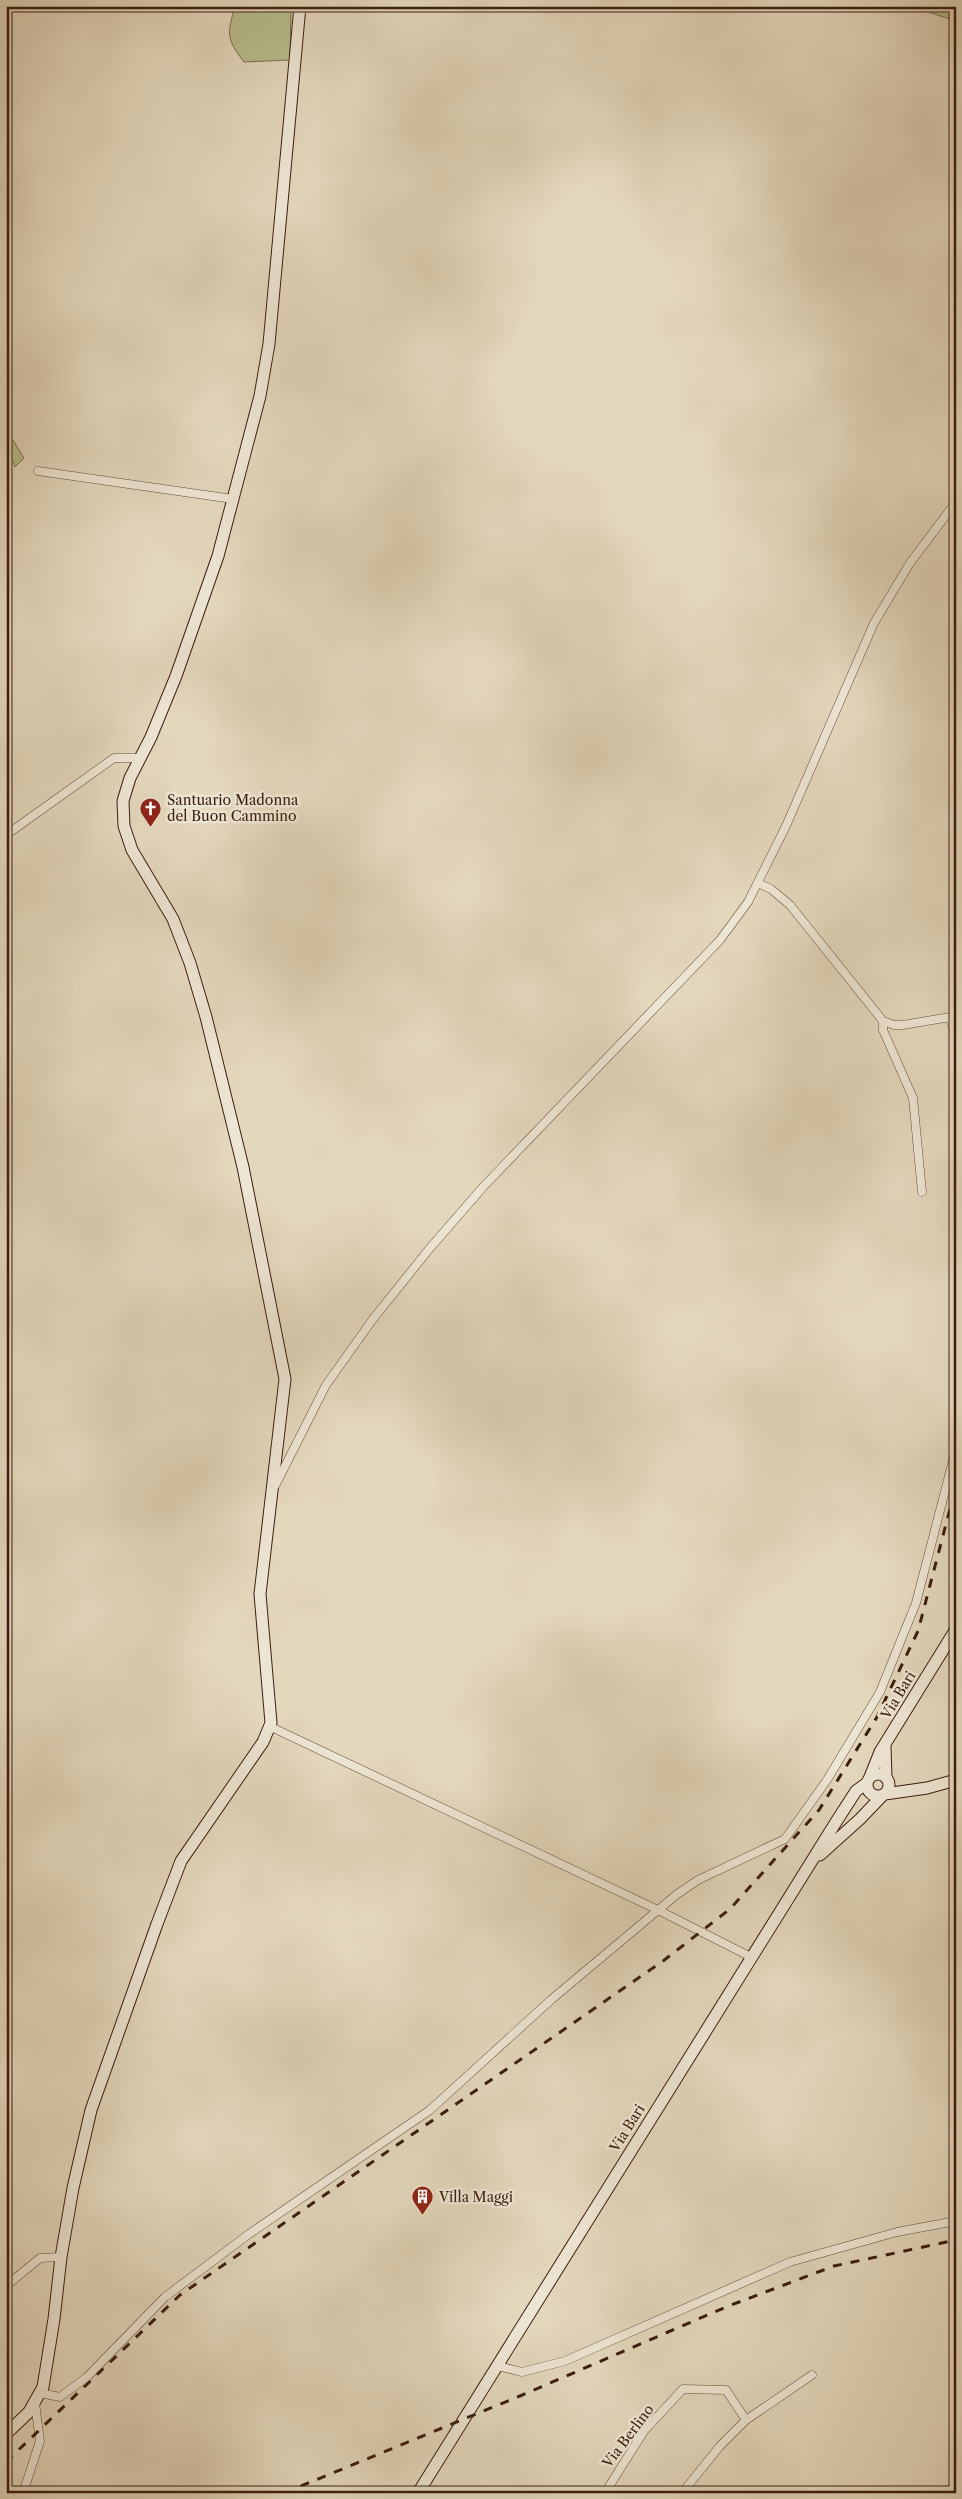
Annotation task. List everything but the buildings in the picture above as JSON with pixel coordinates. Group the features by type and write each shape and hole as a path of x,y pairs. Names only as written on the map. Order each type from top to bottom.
{"street":[{"path":"6,2434 29,2412 43,2387 54,2319 61,2257 73,2188 92,2110 106,2064 181,1861 263,1742 269,1726 260,1594 274,1488 285,1379 243,1167 206,1017 190,963 173,919 132,850 124,826 123,801 130,778 176,676 218,556 260,396 269,344 300,6"},
{"path":"38,472 233,499"},
{"path":"274,1488 326,1384 373,1319 424,1255 484,1186 720,940 748,902 786,826 874,623 910,563 956,502"},
{"path":"6,835 114,758 140,758"},
{"path":"758,883 771,889 790,905 883,1021 894,1025 903,1025 953,1017 956,1037"},
{"path":"883,1021 883,1030 913,1098 922,1192"},
{"path":"37,2398 60,2397 87,2377 165,2297 249,2234 430,2110 552,1999 658,1910 698,1880 785,1839 827,1780 880,1692 916,1603 956,1449"},
{"name":"Via Bari","path":"418,2493 856,1791 869,1780 875,1761 956,1629"},
{"path":"269,1726 658,1910 751,1957"},
{"path":"812,1861 860,1819 889,1788 885,1745"},
{"path":"921,1789 887,1779 880,1775 869,1780 869,1793 875,1796 921,1789 956,1780"},
{"path":"498,2366 522,2372 564,2361 790,2262 887,2235 956,2221"},
{"path":"6,2286 40,2258 61,2257"},
{"path":"682,2493 720,2446 746,2420 812,2375"},
{"name":"Via Berlino","path":"605,2493 644,2431 683,2389 726,2390 746,2420"},
{"path":"23,2493 40,2441 37,2398"}],"green space":[{"path":"235,6 291,6 290,60 244,62 234,47 230,36 230,24"},
{"path":"910,6 956,6 956,21"},
{"path":"6,421 11,437 24,458 15,467 13,461 6,463"}],"railway":[{"path":"6,2462 180,2295 663,1961 730,1909 819,1810 877,1717 918,1631 956,1486"},
{"path":"284,2493 520,2396 726,2307 834,2266 956,2240"}],"place":[{"name":"Santuario Madonna del Buon Cammino","path":"151,827"},
{"name":"Villa Maggi","path":"423,2216"}]}
